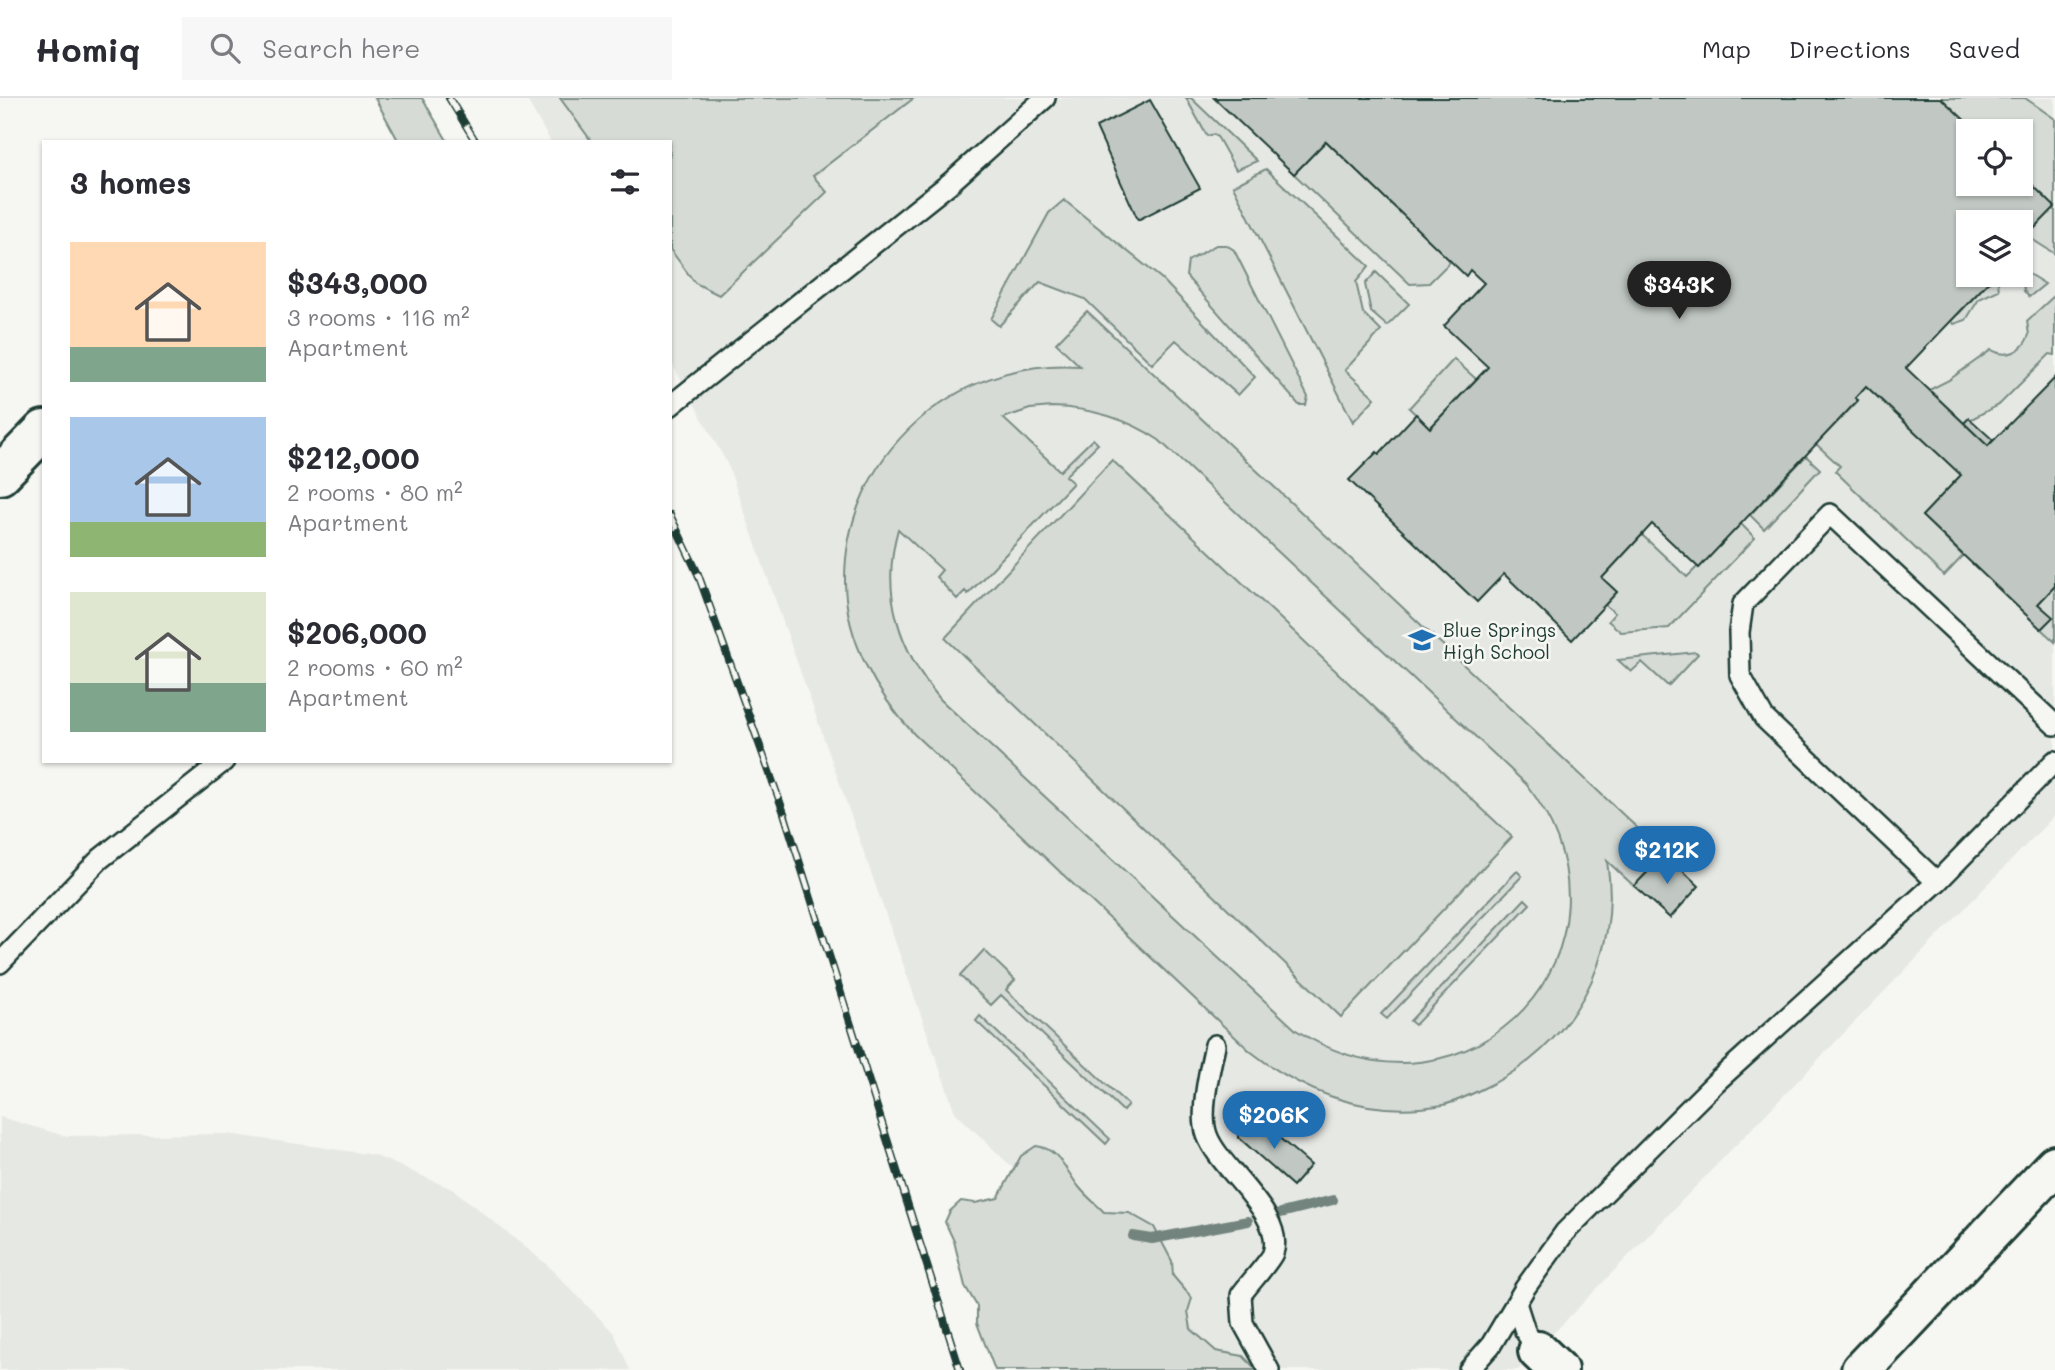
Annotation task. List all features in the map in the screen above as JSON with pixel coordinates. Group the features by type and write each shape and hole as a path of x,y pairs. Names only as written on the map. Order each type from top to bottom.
{"street":[{"path":"0,475 42,432"},
{"path":"1861,1370 2055,1165"}],"lane":[{"path":"672,404 950,183 1045,98"},
{"path":"1937,882 1764,718 1740,675 1739,632 1744,604 1830,514 2055,725"},
{"path":"1469,1370 1491,1345 1565,1232 1599,1196 1802,1001 1878,938 1937,882 2055,761"},
{"path":"0,962 100,859 221,763"},
{"path":"1215,1045 1206,1089 1207,1135 1267,1217 1276,1238 1273,1256 1241,1295 1243,1323 1269,1370"},
{"path":"1516,1303 1525,1331 1548,1360"}],"shaded area":[{"path":"375,98 422,98 447,140 398,140"},
{"name":"Blue Springs High School","path":"526,98 2055,98 2055,815 1518,1370 1221,1370 955,1112 728,465 672,364 672,140 550,140"},
{"path":"560,98 914,98 813,176 827,192 719,295 695,283 672,252 672,140 591,140"},
{"path":"1186,98 1191,98 1257,161 1236,170 1218,138 1214,134 1207,136"},
{"path":"1941,98 2025,98 2055,119 2055,207 2033,186 2033,119 1963,119"},
{"path":"1326,141 1451,261 1429,283 1410,284 1294,174"},
{"path":"1266,169 1369,266 1356,282 1363,313 1381,331 1345,370 1375,398 1353,422 1233,186"},
{"path":"1064,200 1162,279 1255,377 1238,395 1176,340 1152,364 1085,299 1040,282 999,326 991,319 1049,213"},
{"path":"2055,207 2055,254 2033,240 2033,230"},
{"path":"1216,245 1226,245 1234,250 1308,397 1306,405 1299,405 1186,276 1188,261"},
{"path":"1376,272 1409,304 1387,326 1371,312 1365,284"},
{"path":"2033,276 2045,284 2029,297 2023,287 2033,287"},
{"path":"1984,287 1999,287 1999,290 1979,299 1966,320 1954,324 1952,321"},
{"path":"2055,295 2055,355 2050,354 2000,404 1964,423 1929,390 1949,380 1991,350 2008,354 2018,350 2029,335 2027,321"},
{"path":"1087,311 1665,854 1634,886 1607,861 1610,897 1607,932 1598,965 1584,996 1565,1025 1541,1050 1514,1072 1448,1104 1416,1108 1365,1105 1317,1091 1294,1080 1250,1051 914,734 887,701 857,645 847,604 845,583 849,537 863,494 886,456 915,423 951,397 991,378 1034,367 1080,366 1056,343","holes":["1067,408 1095,412 1121,420 1159,440 1526,784 1559,845 1568,906 1554,962 1524,1009 1478,1044 1423,1061 1361,1058 1296,1030 941,700 926,681 904,641 897,620 891,576 898,529 942,570 936,577 957,599 965,591 968,594 1073,483 1065,476 1098,444 1093,439 1060,471 1003,418 1030,409"]},
{"path":"1454,359 1476,379 1430,428 1409,408"},
{"path":"1866,386 1961,475 1922,516 1963,556 1944,576 1835,471 1840,466 1816,444 1858,401 1855,398"},
{"path":"1806,456 1820,469 1764,529 1750,515"},
{"path":"1112,460 1512,837 1341,1017 945,638"},
{"path":"1741,524 1755,538 1669,628 1621,632 1608,621 1615,613 1605,605 1617,592 1602,578 1642,535 1687,577"},
{"path":"2055,586 2055,642 2041,629 2052,617 2038,604"},
{"path":"1696,652 1698,654 1668,686 1642,662 1631,672 1618,660"},
{"path":"1517,871 1522,876 1387,1019 1381,1014"},
{"path":"1525,899 1530,904 1415,1025 1410,1021"},
{"path":"984,950 1015,980 1006,990 1128,1105 1123,1111 1001,995 991,1005 960,976"},
{"path":"980,1016 1110,1139 1106,1144 976,1021"},
{"path":"0,1117 65,1136 228,1134 374,1155 454,1190 546,1264 614,1333 630,1370 0,1370"},
{"path":"1036,1146 1051,1151 1082,1190 1104,1212 1129,1213 1154,1227 1172,1261 1173,1276 1192,1298 1188,1311 1191,1329 1216,1351 1243,1356 1257,1370 995,1370 977,1323 977,1306 965,1286 954,1241 945,1222 950,1211 961,1201 975,1203 998,1198 1021,1156"}],"building":[{"name":"Blue Springs High School","path":"1214,98 1941,98 1963,119 1956,119 1956,196 2033,196 2033,186 2055,207 2033,230 2033,210 1956,210 1956,287 1984,287 1906,368 1988,446 2055,378 2055,586 2038,604 2053,617 2041,629 1922,516 1961,475 1866,386 1855,398 1858,400 1699,568 1652,524 1602,578 1617,592 1572,640 1504,574 1477,602 1349,480 1377,452 1379,454 1416,414 1430,428 1488,367 1444,326 1484,283 1470,270 1466,276 1326,141 1294,174"},
{"path":"1150,100 1200,188 1138,220 1096,127"},
{"path":"1969,418 1993,440 1988,446 1964,423"},
{"path":"1665,854 1699,886 1670,918 1634,886"},
{"path":"1255,1117 1311,1165 1293,1186 1238,1137"}],"waterway":[{"path":"1281,1213 1333,1200"},
{"path":"1133,1236 1152,1239 1248,1221"}],"railway":[{"path":"449,98 475,140"},
{"path":"672,519 698,574 784,813 960,1370"}],"place":[{"name":"Blue Springs High School","path":"1422,640"}]}
